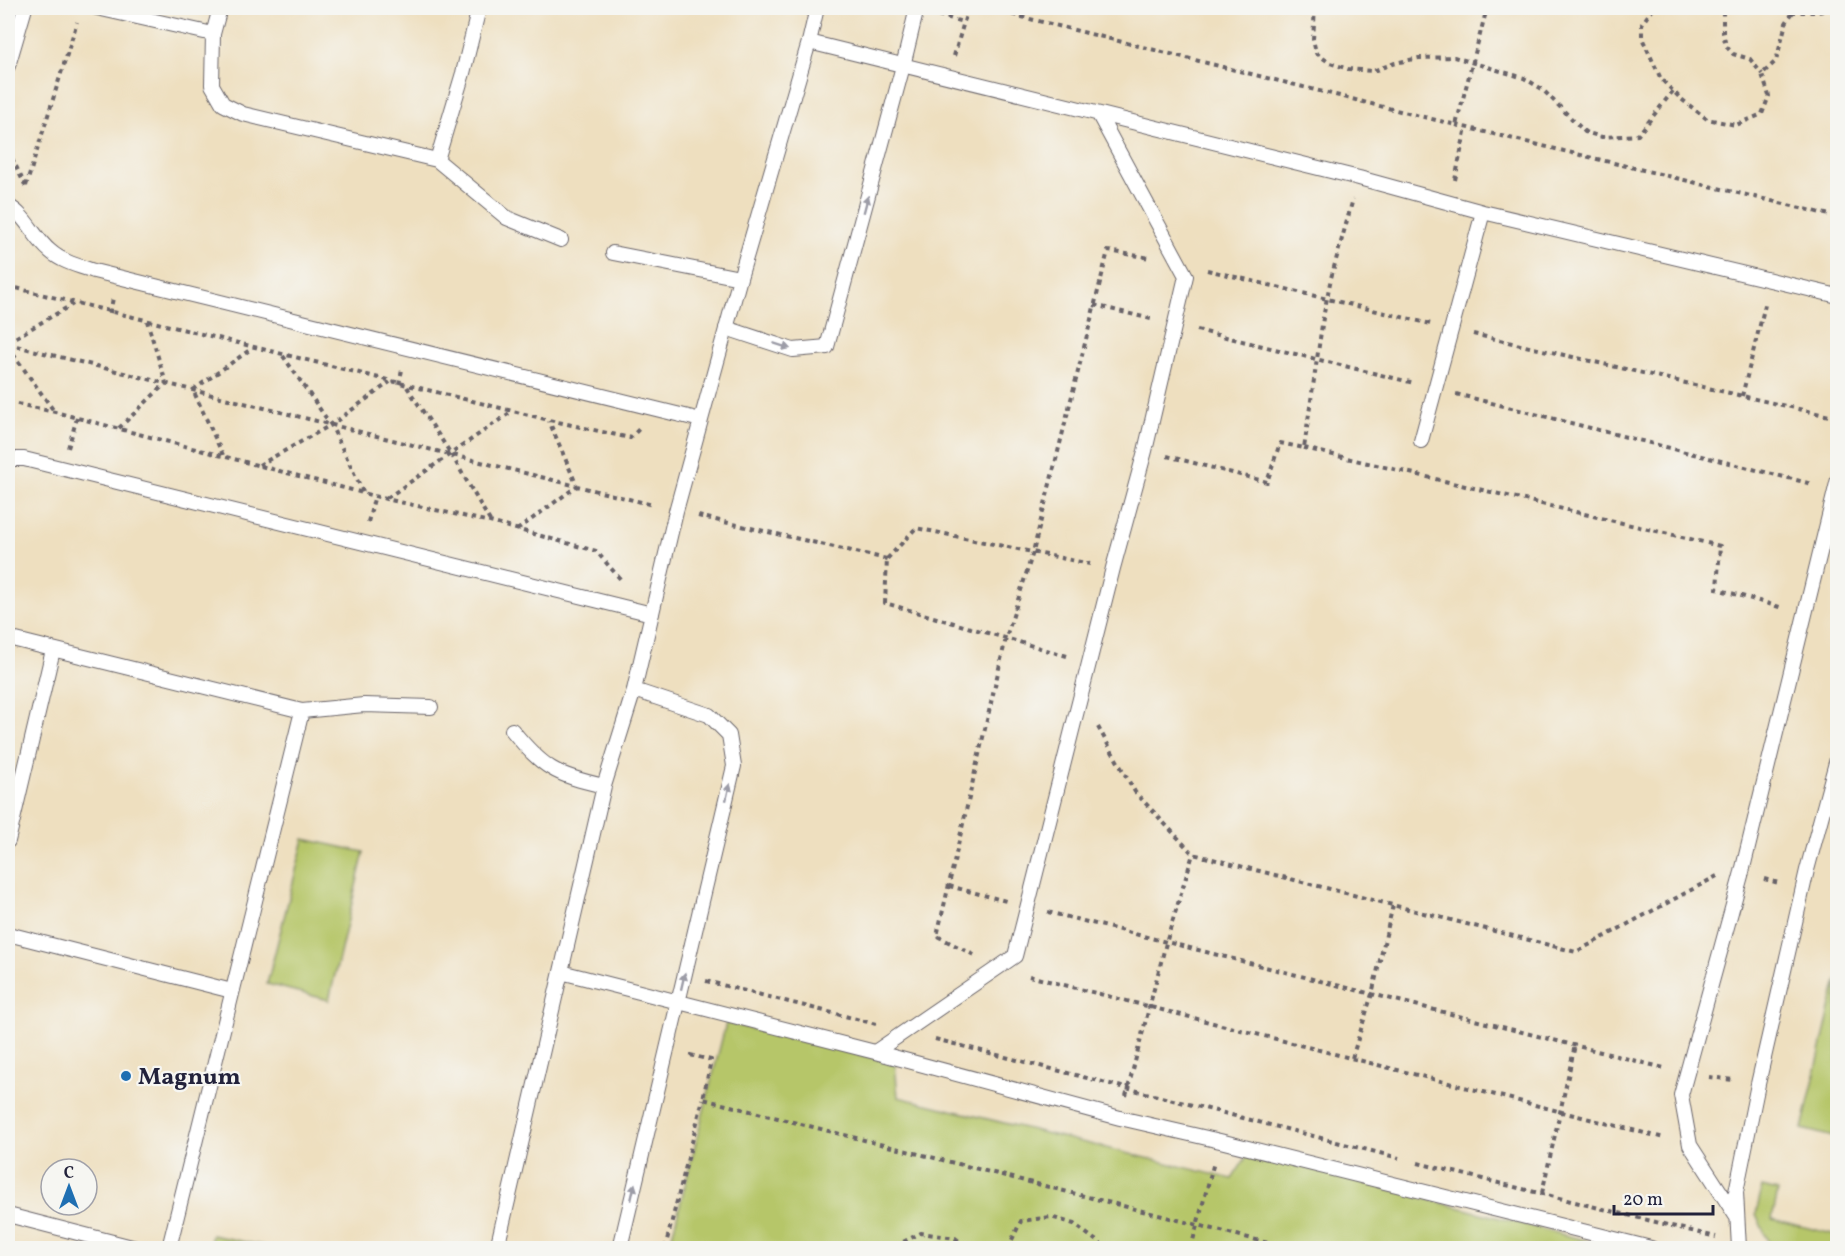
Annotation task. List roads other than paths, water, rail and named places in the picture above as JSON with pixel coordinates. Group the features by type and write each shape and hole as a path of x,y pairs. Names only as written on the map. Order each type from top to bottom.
{"lane":[{"path":"8,66 26,8"},
{"path":"97,8 213,34"},
{"path":"220,8 213,34 212,85 223,104 243,114 437,160 507,218 561,240"},
{"path":"437,160 463,73 479,8"},
{"path":"497,1248 604,786 634,690 676,511 817,8"},
{"path":"726,328 793,350 827,347 917,8"},
{"path":"809,42 1359,178 1450,204 1838,296"},
{"path":"875,1052 1015,956 1113,568 1145,451 1186,276 1099,115"},
{"path":"8,206 24,220 50,252 69,263 94,271 701,420"},
{"path":"1422,441 1483,212"},
{"path":"613,253 740,278"},
{"path":"8,459 24,459 652,614"},
{"path":"1736,1216 1690,1145 1681,1095 1742,872 1836,484"},
{"path":"8,638 302,711 364,705 431,707"},
{"path":"8,840 53,650"},
{"path":"620,1248 734,766 729,735 709,715 634,690"},
{"path":"169,1248 302,711"},
{"path":"512,730 532,755 551,770 580,781 604,786"},
{"path":"1739,1246 1736,1192 1758,1084 1803,890 1838,755"},
{"path":"8,934 232,991"},
{"path":"561,972 875,1052 1120,1118 1651,1248"},
{"path":"8,1215 136,1248"}],"place":[{"name":"Magnum","path":"126,1076"}]}
